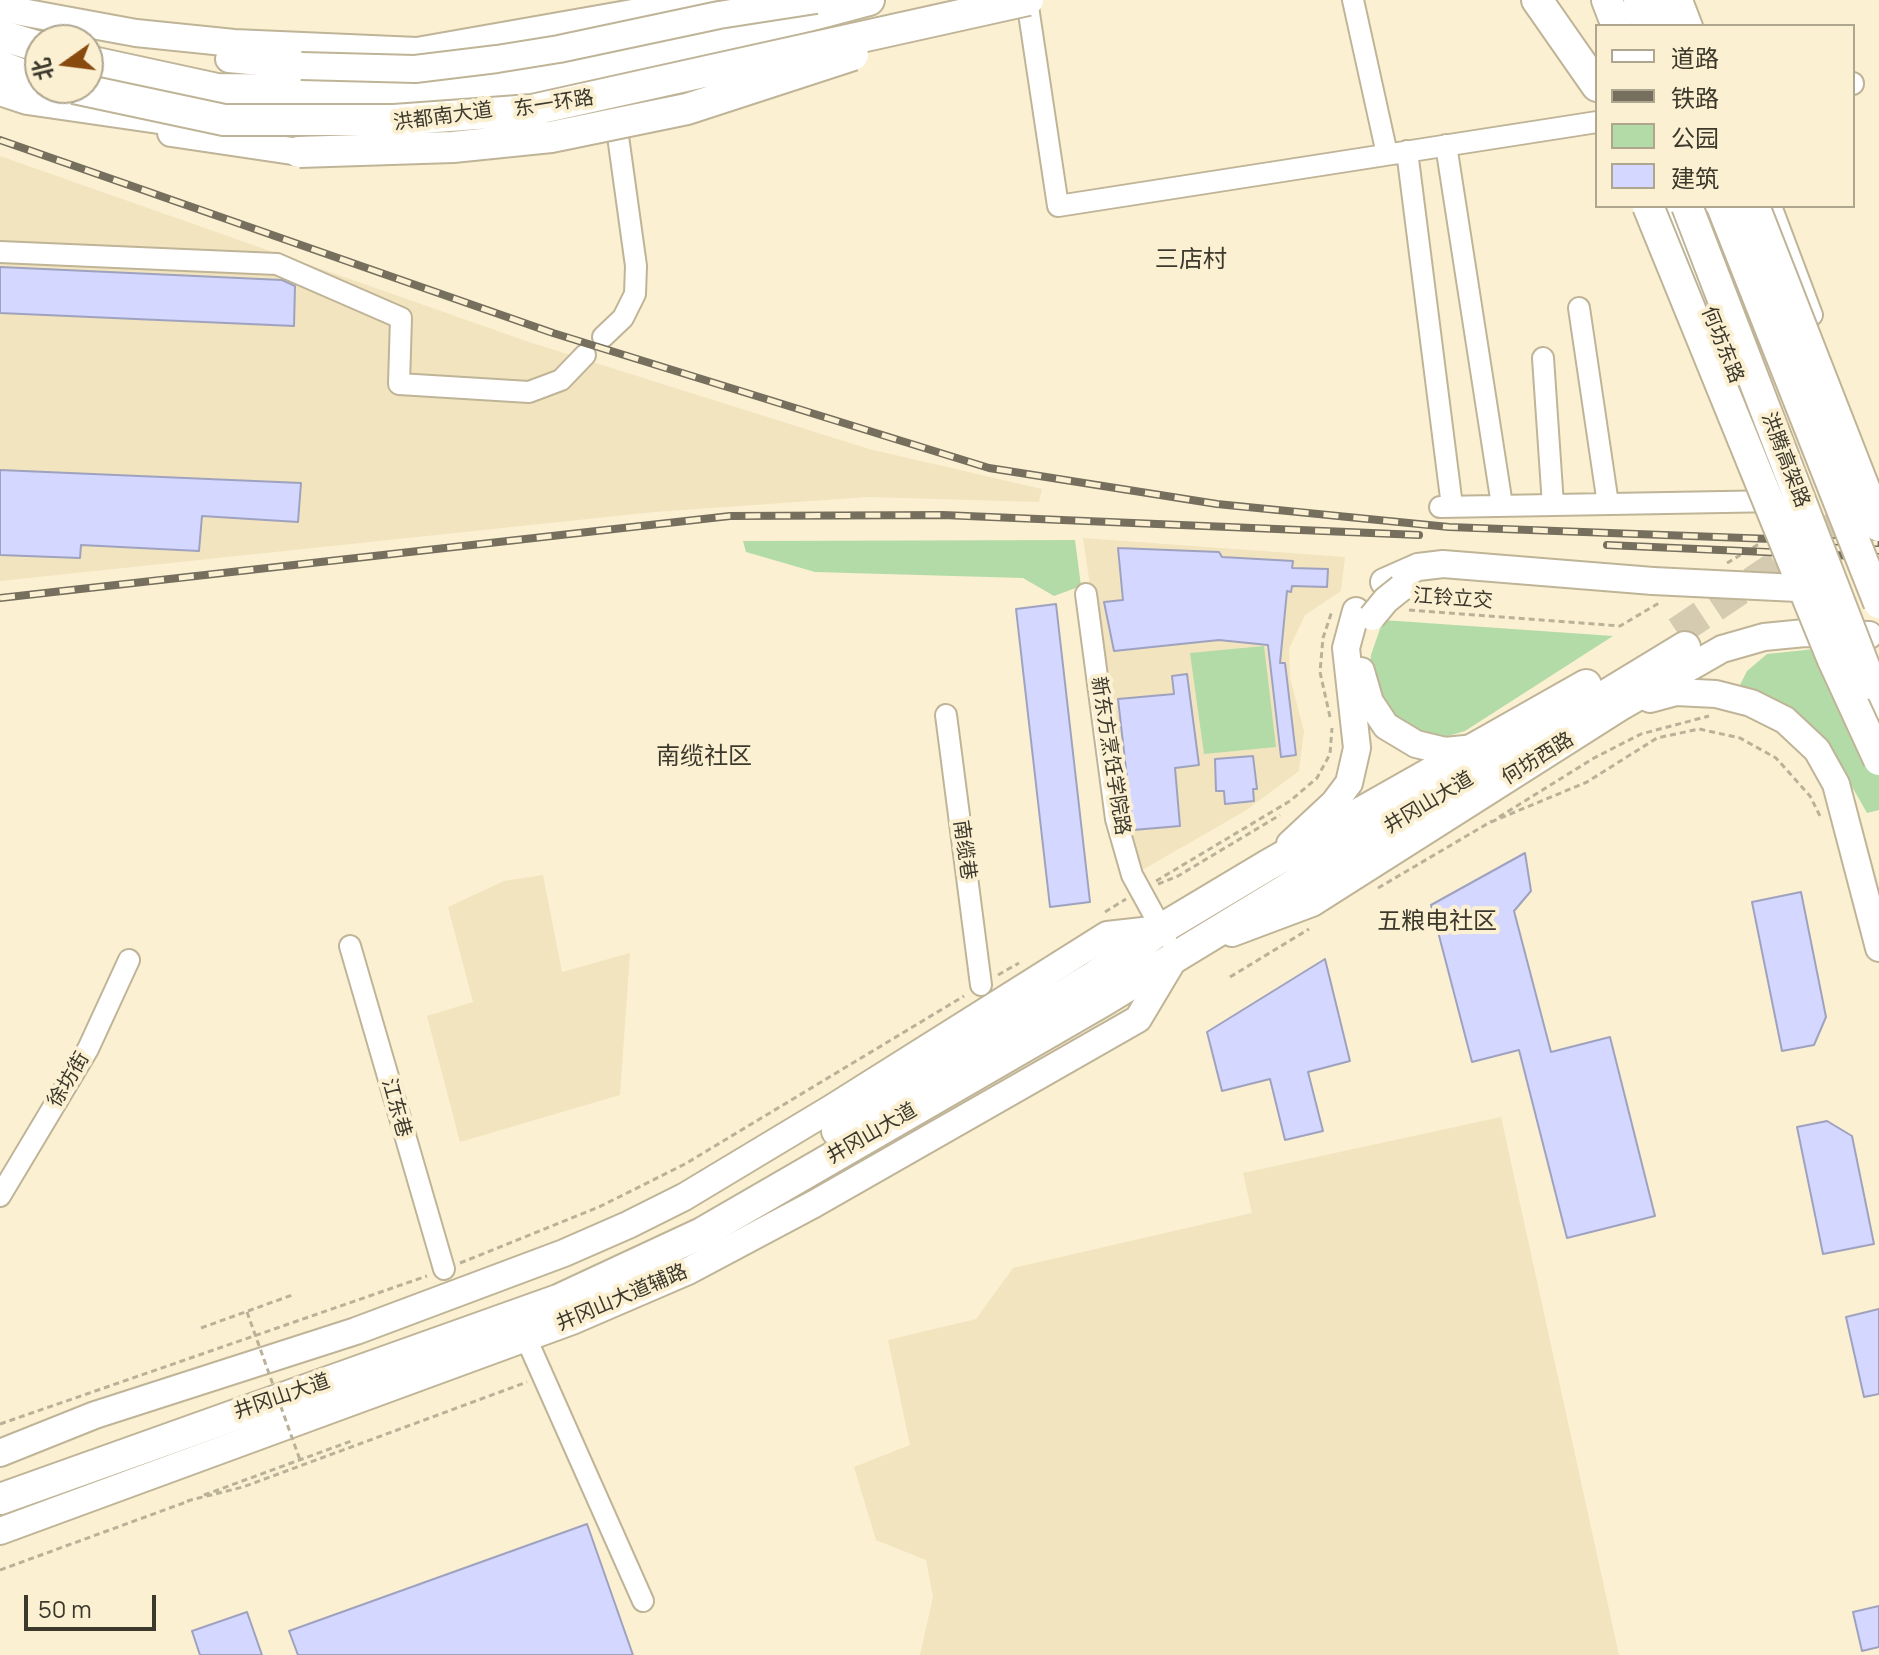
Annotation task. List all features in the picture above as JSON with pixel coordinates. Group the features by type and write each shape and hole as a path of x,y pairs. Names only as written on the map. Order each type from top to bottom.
{"highway":[{"name":"东一环路","path":"104,64 217,89 387,91 523,81 756,14 869,0"},
{"path":"1537,0 1595,83"},
{"path":"1607,0 1616,24"},
{"path":"1639,0 1648,24"},
{"path":"1660,0 1674,24"},
{"path":"1673,0 1682,24"},
{"path":"299,152 453,147 551,137 672,112 1022,1"},
{"name":"东一环路","path":"104,94 224,120 394,120 532,110 603,97 767,56 1022,1"},
{"path":"9,14 24,30"},
{"path":"0,66 24,84"},
{"path":"1649,208 1833,660 1879,760"},
{"name":"洪腾高架路","path":"1688,208 1871,684 1879,715"},
{"name":"洪腾高架路","path":"1723,208 1879,604"},
{"path":"1755,208 1879,526"},
{"name":"井冈山大道","path":"0,1483 551,1282 703,1210 1095,976 1169,941 1681,640 1475,748 1268,865 1169,941 1103,1001 702,1233 587,1286 0,1499"}],"main road":[{"path":"9,14 234,43 417,51 707,0"},
{"path":"9,14 137,50 301,66 415,69 559,49 719,15 816,0"},
{"name":"洪都南大道","path":"91,104 183,125 412,126 563,96 973,0"},
{"name":"洪都南大道","path":"0,92 24,91"},
{"path":"78,104 198,139 299,152"},
{"name":"何坊西路","path":"1397,593 1437,580 1651,593 1810,597 1849,621 1874,643"},
{"path":"1356,612 1397,593"},
{"path":"1810,597 1879,604"},
{"path":"1356,612 1362,677 1370,702 1386,726 1416,744 1445,751 1475,748"},
{"path":"1268,865 1334,803 1349,783 1357,748 1346,648 1356,612"},
{"name":"何坊西路","path":"1169,941 1312,903 1619,708 1722,649 1764,637 1805,633 1874,643"},
{"path":"1619,708 1676,692 1716,694 1751,703 1785,720 1817,750 1836,784 1879,948"},
{"path":"0,1453 95,1415 356,1331 564,1253 628,1225 684,1197 832,1108 1107,935 1169,941"},
{"name":"井冈山大道辅路","path":"0,1531 526,1338 688,1271 814,1204 1138,1019 1169,941"}],"street":[{"path":"1353,0 1397,153 1446,506 1784,501 1787,508 1845,480 1840,431 1822,365 1763,208"},
{"path":"1593,0 1601,24"},
{"path":"1621,0 1629,24"},
{"path":"1682,0 1691,24"},
{"path":"1695,0 1703,24"},
{"path":"1022,1 1058,206 1595,122"},
{"path":"603,97 617,129 636,266 635,294 623,318 603,337"},
{"path":"1446,145 1502,505"},
{"name":"何坊东路","path":"1668,208 1784,501"},
{"name":"何坊东路","path":"1698,208 1805,499"},
{"path":"1772,208 1848,409 1840,431"},
{"path":"0,252 277,264 401,318 399,384 529,392 561,380 585,355"},
{"path":"1579,308 1608,504"},
{"path":"1543,358 1553,505"},
{"path":"1810,597 1879,593"},
{"name":"新东方烹饪学院路","path":"1086,594 1116,819 1132,875 1169,941"},
{"name":"南缆巷","path":"946,715 981,985"},
{"name":"江东巷","path":"350,946 444,1269"},
{"name":"徐坊街","path":"0,1196 88,1049 129,960"},
{"path":"526,1338 643,1601"}],"path":[{"path":"1725,564 1765,541"},
{"name":"江铃立交","path":"1397,593 1620,626 1651,593"},
{"path":"1097,916 1290,801 1317,778 1330,754 1332,724 1320,672 1323,638 1331,612 1356,612"},
{"path":"1372,889 1387,886 1594,758 1641,734 1708,718 1716,705"},
{"path":"1491,822 1587,782 1657,738 1699,729 1740,738 1776,758 1810,796 1823,822"},
{"path":"1178,876 1280,815"},
{"path":"1230,977 1309,929"},
{"path":"0,1424 444,1269 599,1207 685,1164 1020,962"},
{"path":"201,1328 295,1294"},
{"path":"247,1312 300,1460"},
{"path":"187,1501 243,1487 543,1376"},
{"path":"0,1570 354,1440"}],"shaded area":[{"path":"0,156 529,342 869,449 1042,489 1039,502 868,497 654,512 0,581"},
{"path":"1083,538 1345,557 1341,591 1305,615 1289,649 1290,678 1304,731 1299,771 1245,811 1137,873 1126,830"},
{"path":"543,875 562,972 630,953 620,1095 460,1142 427,1016 473,1002 448,907 504,881"},
{"path":"1501,1117 1619,1655 920,1655 933,1597 926,1560 876,1540 854,1467 910,1445 888,1340 976,1319 1013,1268 1252,1213 1243,1173"}],"green space":[{"path":"1075,540 1081,586 1054,596 1023,578 815,572 746,552 743,541"},
{"path":"1383,620 1613,636 1465,731 1441,738 1429,736 1390,715 1369,671"},
{"path":"1264,646 1276,747 1204,754 1190,653"},
{"path":"1843,646 1879,678 1879,810 1867,813 1834,755 1806,721 1781,704 1737,691 1747,671 1767,654"}],"building":[{"path":"0,267 282,280 295,286 294,326 0,313"},
{"path":"0,470 301,483 298,522 202,516 199,551 81,545 80,558 0,555"},
{"path":"1118,548 1219,552 1222,557 1293,561 1292,568 1328,569 1327,587 1292,586 1291,592 1287,591 1280,663 1285,663 1296,755 1281,757 1268,645 1219,640 1114,651 1104,602 1123,600"},
{"path":"1056,604 1090,902 1050,907 1016,609"},
{"path":"1187,674 1199,765 1175,768 1180,826 1133,830 1118,699 1174,694 1172,676"},
{"path":"1253,756 1257,789 1253,789 1254,801 1225,804 1224,791 1216,791 1215,759"},
{"path":"1525,853 1531,891 1514,911 1551,1052 1610,1037 1655,1216 1567,1238 1519,1050 1472,1062 1431,905"},
{"path":"1801,892 1826,1017 1814,1045 1782,1051 1752,902"},
{"path":"1325,959 1350,1061 1308,1072 1323,1131 1285,1140 1270,1079 1222,1091 1207,1032"},
{"path":"1827,1121 1852,1136 1874,1244 1823,1254 1797,1127"},
{"path":"1879,1309 1879,1394 1864,1397 1846,1317"},
{"path":"587,1524 633,1655 298,1655 289,1631"},
{"path":"1879,1606 1879,1647 1862,1651 1853,1612"},
{"path":"247,1612 262,1655 200,1655 192,1631"}],"tunnel":[{"path":"1677,632 1867,505"}],"railway":[{"path":"0,140 553,333 989,468 1217,504 1449,527 1879,543"},
{"path":"0,598 730,516 943,515 1419,535"},
{"path":"1607,545 1879,557"}],"district":[{"name":"三店村","path":"1191,260"},
{"name":"南缆社区","path":"704,757"},
{"name":"五粮电社区","path":"1437,922"}]}
